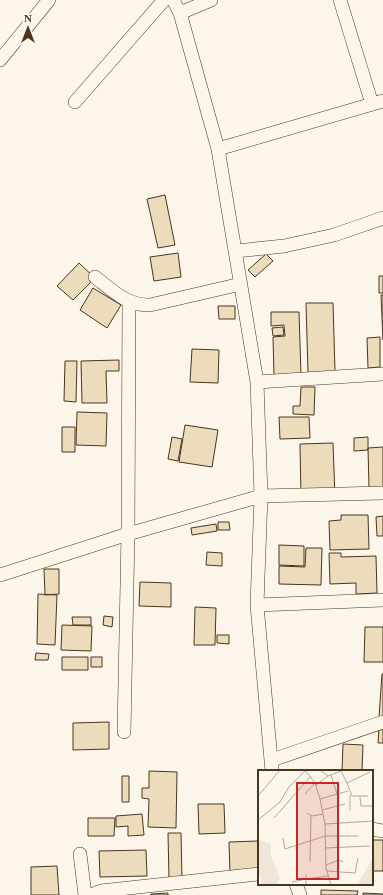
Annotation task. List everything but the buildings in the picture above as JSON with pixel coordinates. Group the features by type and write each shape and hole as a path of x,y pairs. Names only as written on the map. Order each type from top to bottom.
{"street":[{"path":"0,60 49,0"},
{"path":"75,102 164,0"},
{"path":"173,0 180,13 218,149 257,382 261,496 257,606 272,766 383,722"},
{"path":"180,13 211,0"},
{"path":"218,149 378,102 340,0"},
{"path":"236,251 284,246 334,235 383,218"},
{"path":"95,277 129,303 139,306 150,305 241,284"},
{"path":"124,732 128,534 129,303"},
{"path":"257,382 383,374"},
{"path":"0,575 128,534 261,496 383,493"},
{"path":"257,606 383,600"},
{"path":"373,830 383,831"},
{"path":"80,854 85,895"},
{"path":"91,895 101,891 258,874"},
{"path":"296,885 300,895"}]}
